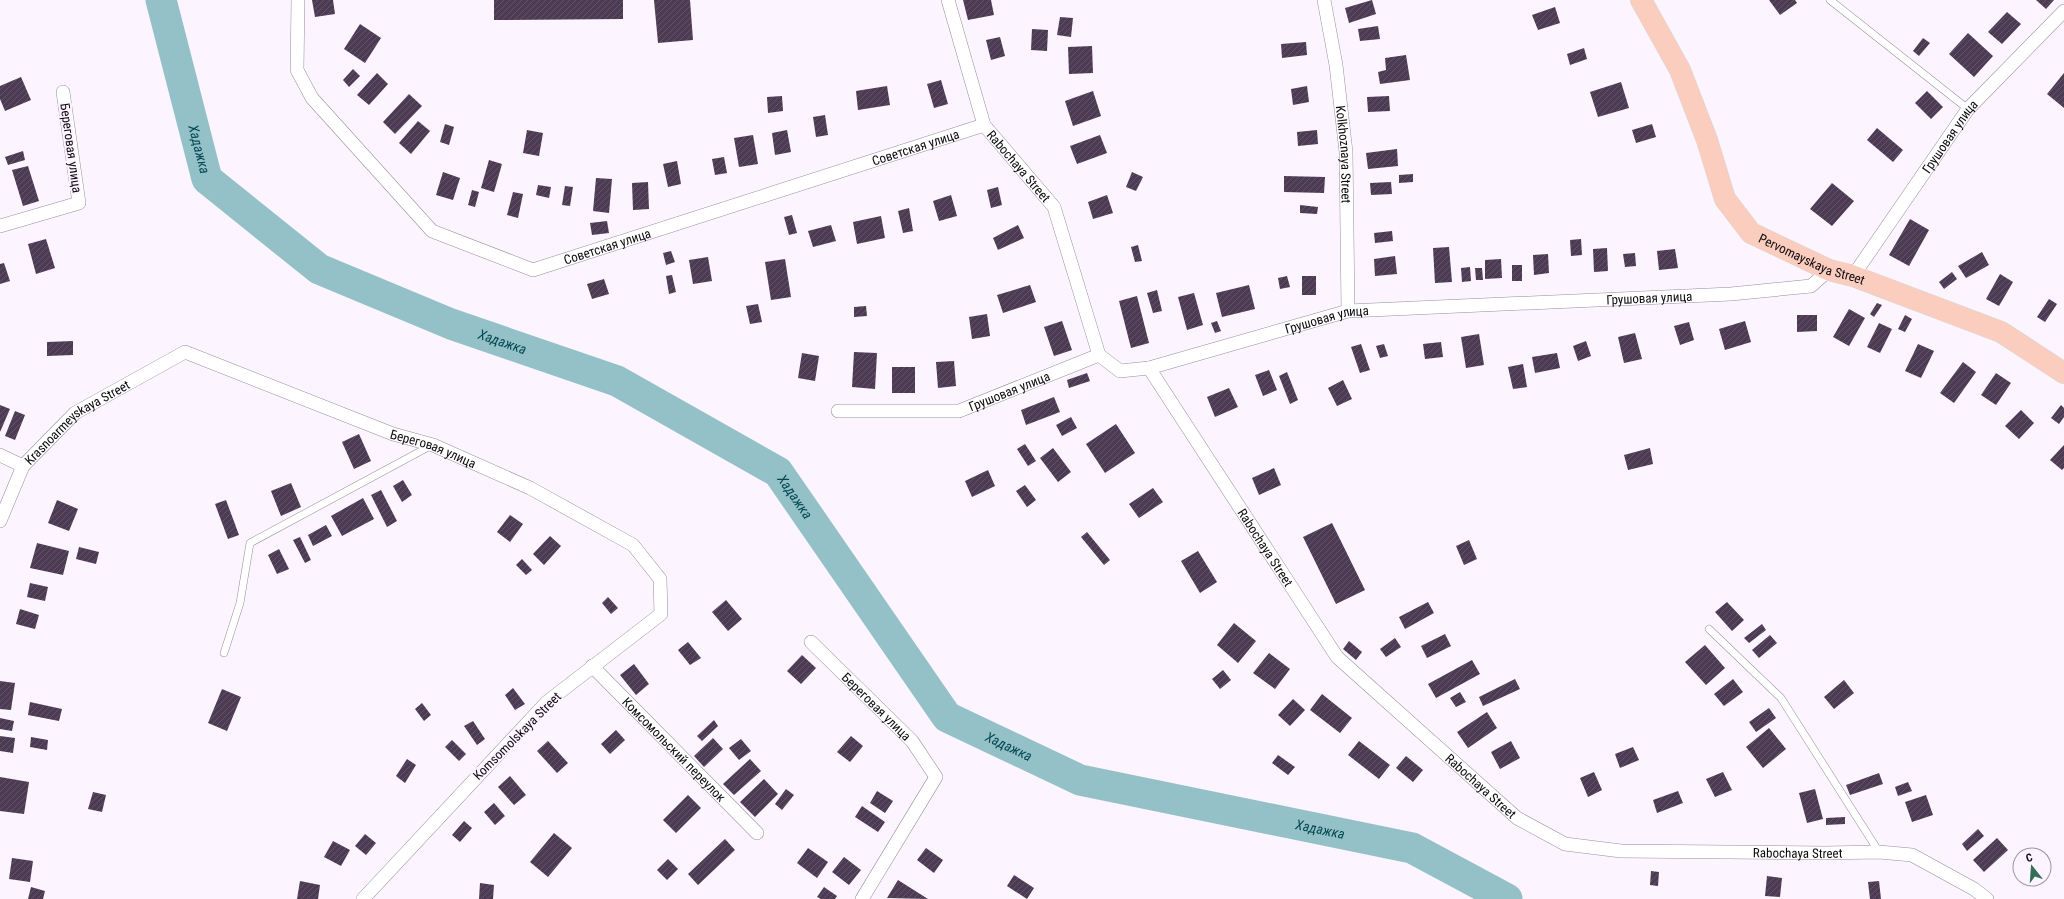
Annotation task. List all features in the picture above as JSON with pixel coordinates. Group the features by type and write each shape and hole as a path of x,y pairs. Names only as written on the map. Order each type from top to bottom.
{"main road":[{"name":"Pervomayskaya Street","path":"1641,0 1680,70 1706,140 1725,199 1751,233 1829,270 1853,276 2001,332 2064,373"}],"street":[{"name":"Советская улица","path":"298,0 297,70 312,98 432,231 533,270 984,125"},
{"name":"Rabochaya Street","path":"948,0 984,125 1054,207 1099,355"},
{"name":"Kolkhoznaya Street","path":"1324,0 1336,65 1346,152 1348,310"},
{"name":"Грушовая улица","path":"1853,276 1968,109 2064,11"},
{"name":"Береговая улица","path":"0,226 79,203 63,92"},
{"name":"Грушовая улица","path":"838,411 960,411 1099,355 1120,371 1149,368 1348,310 1731,294 1810,286 1829,270"},
{"name":"Береговая улица","path":"185,352 393,434 433,445 530,488 633,545 660,580"},
{"name":"Krasnoarmeyskaya Street","path":"0,521 23,466 75,413 185,352"},
{"name":"Rabochaya Street","path":"1149,368 1337,657 1517,818 1565,844 1621,852 1879,852 1912,855 1974,889 1986,899"},
{"path":"0,455 23,466"},
{"name":"Komsomolskaya Street","path":"363,899 547,702 661,614 660,580"},
{"name":"Береговая улица","path":"811,642 912,741 936,777 862,899"},
{"name":"Комсомольский переулок","path":"592,666 757,833"}],"lane":[{"path":"1830,0 1968,109"},
{"path":"224,653 240,603 250,543 433,445"},
{"path":"1709,629 1781,698 1879,852"}],"building":[{"path":"312,0 333,0 335,14 315,17"},
{"path":"494,0 623,0 623,19 494,20"},
{"path":"654,0 690,0 693,40 658,43"},
{"path":"963,0 991,0 994,15 968,20"},
{"path":"1372,0 1376,14 1349,23 1345,8"},
{"path":"1769,0 1795,0 1797,3 1780,15"},
{"path":"2036,0 2054,0 2046,9"},
{"path":"1555,7 1560,23 1538,30 1532,15"},
{"path":"2007,12 2021,24 2002,44 1988,32"},
{"path":"1060,17 1073,18 1071,37 1057,35"},
{"path":"360,24 381,38 365,63 344,49"},
{"path":"1378,26 1380,39 1360,41 1358,29"},
{"path":"1032,29 1048,30 1047,51 1031,50"},
{"path":"1968,33 1993,56 1974,77 1949,54"},
{"path":"1000,37 1005,56 991,60 986,40"},
{"path":"1923,38 1930,43 1919,56 1913,51"},
{"path":"1306,42 1307,55 1282,58 1281,44"},
{"path":"1092,46 1093,73 1069,74 1068,47"},
{"path":"1584,48 1587,59 1570,65 1567,54"},
{"path":"1406,55 1410,80 1380,84 1378,72 1386,70 1385,58"},
{"path":"353,69 360,76 349,87 343,80"},
{"path":"377,73 388,84 369,105 357,95"},
{"path":"2064,73 2064,108 2047,94"},
{"path":"21,77 31,100 5,111 0,99 0,86"},
{"path":"941,80 948,104 934,108 927,84"},
{"path":"1621,82 1629,108 1598,117 1590,92"},
{"path":"887,86 890,105 858,110 856,91"},
{"path":"1307,86 1309,102 1293,105 1291,89"},
{"path":"1093,91 1101,116 1073,126 1065,101"},
{"path":"1927,91 1943,107 1931,119 1915,103"},
{"path":"409,94 422,106 395,134 383,122"},
{"path":"782,96 783,111 768,113 767,97"},
{"path":"1389,96 1390,111 1368,112 1367,97"},
{"path":"825,115 828,135 816,137 813,117"},
{"path":"418,121 430,131 411,154 399,143"},
{"path":"445,124 454,127 449,145 440,142"},
{"path":"1652,124 1656,137 1636,143 1632,130"},
{"path":"1877,128 1903,150 1893,162 1867,140"},
{"path":"527,130 543,133 539,156 523,153"},
{"path":"787,130 791,152 775,155 772,133"},
{"path":"1317,130 1318,144 1298,146 1297,132"},
{"path":"753,135 758,164 739,167 734,138"},
{"path":"1100,135 1107,153 1077,164 1070,146"},
{"path":"1397,149 1398,166 1368,169 1366,153"},
{"path":"23,151 25,160 8,165 5,157"},
{"path":"724,157 727,173 715,175 712,159"},
{"path":"489,160 502,164 494,192 481,188"},
{"path":"677,161 681,184 668,187 663,164"},
{"path":"28,166 39,201 23,206 12,170"},
{"path":"443,172 460,178 453,200 436,195"},
{"path":"1132,172 1143,177 1136,191 1126,187"},
{"path":"1413,174 1413,182 1399,183 1399,175"},
{"path":"1284,176 1325,177 1324,193 1284,192"},
{"path":"596,178 612,179 609,213 593,211"},
{"path":"648,182 649,209 633,210 632,183"},
{"path":"1391,182 1392,194 1371,195 1370,183"},
{"path":"1832,183 1854,201 1832,226 1810,209"},
{"path":"538,185 551,187 549,198 536,195"},
{"path":"565,186 573,187 570,206 562,205"},
{"path":"998,187 1002,205 991,208 987,190"},
{"path":"472,190 479,192 475,207 468,205"},
{"path":"513,192 523,194 518,218 507,215"},
{"path":"951,195 957,216 939,221 933,201"},
{"path":"1107,195 1113,213 1093,219 1088,202"},
{"path":"1300,205 1318,207 1317,214 1300,213"},
{"path":"909,208 913,231 903,233 898,211"},
{"path":"792,215 797,233 789,235 784,217"},
{"path":"881,216 885,238 857,244 853,222"},
{"path":"1910,219 1929,230 1909,266 1889,255"},
{"path":"607,221 609,233 592,235 590,223"},
{"path":"831,225 836,241 813,247 808,231"},
{"path":"1018,225 1024,238 998,250 993,238"},
{"path":"1392,231 1393,241 1375,243 1374,233"},
{"path":"46,239 55,268 36,274 28,244"},
{"path":"1581,239 1582,255 1571,256 1570,240"},
{"path":"1138,245 1142,261 1135,262 1131,247"},
{"path":"1449,247 1452,282 1435,283 1433,248"},
{"path":"1607,248 1608,271 1594,272 1593,249"},
{"path":"1675,249 1678,268 1659,270 1657,251"},
{"path":"671,251 675,262 666,265 663,253"},
{"path":"1982,252 1989,265 1966,278 1958,266"},
{"path":"1635,253 1636,266 1625,267 1623,254"},
{"path":"1548,254 1549,273 1534,275 1533,255"},
{"path":"1395,256 1397,274 1375,276 1374,259"},
{"path":"708,257 712,281 693,284 689,260"},
{"path":"785,259 791,297 771,300 765,262"},
{"path":"1501,259 1502,278 1485,279 1485,260"},
{"path":"4,263 10,281 0,284 0,264"},
{"path":"1512,265 1522,265 1522,281 1512,281"},
{"path":"1470,267 1471,281 1462,282 1461,268"},
{"path":"1475,268 1482,268 1483,280 1476,280"},
{"path":"1952,272 1957,279 1944,289 1939,282"},
{"path":"2000,274 2013,282 1999,306 1986,299"},
{"path":"672,275 676,292 669,294 666,276"},
{"path":"1287,276 1290,287 1280,289 1278,278"},
{"path":"1302,276 1316,276 1316,295 1302,295"},
{"path":"604,279 609,294 592,299 587,284"},
{"path":"1030,285 1036,302 1003,313 997,295"},
{"path":"1249,285 1255,309 1222,317 1216,293"},
{"path":"1157,290 1162,311 1153,313 1147,293"},
{"path":"1194,293 1203,325 1187,330 1178,297"},
{"path":"1137,296 1149,343 1131,348 1119,301"},
{"path":"2049,299 2057,304 2045,322 2037,317"},
{"path":"1877,303 1882,305 1874,317 1870,314"},
{"path":"758,304 762,322 750,324 746,306"},
{"path":"866,306 867,316 854,317 854,307"},
{"path":"1849,309 1865,318 1849,346 1833,337"},
{"path":"987,314 990,336 972,339 969,317"},
{"path":"1797,315 1817,315 1817,331 1797,332"},
{"path":"1905,315 1912,319 1905,332 1898,329"},
{"path":"1062,321 1072,350 1054,356 1044,327"},
{"path":"1217,321 1221,331 1215,333 1211,323"},
{"path":"1745,321 1751,342 1725,350 1719,329"},
{"path":"1689,322 1694,340 1680,345 1674,326"},
{"path":"1879,323 1892,329 1880,353 1867,347"},
{"path":"1635,333 1642,359 1624,363 1618,337"},
{"path":"1479,334 1484,365 1466,368 1461,337"},
{"path":"73,341 73,355 47,356 47,342"},
{"path":"1586,341 1591,356 1578,361 1573,346"},
{"path":"1441,342 1443,357 1425,359 1423,344"},
{"path":"1361,344 1370,370 1360,373 1351,347"},
{"path":"1384,344 1388,356 1380,358 1376,346"},
{"path":"1918,344 1934,351 1921,378 1905,371"},
{"path":"854,352 877,353 875,389 852,387"},
{"path":"802,353 819,356 815,381 798,378"},
{"path":"1557,353 1560,368 1535,373 1532,357"},
{"path":"954,361 956,386 938,388 936,362"},
{"path":"1963,362 1976,372 1954,403 1940,393"},
{"path":"1523,364 1527,387 1513,389 1508,367"},
{"path":"892,367 915,367 915,393 892,393"},
{"path":"1269,370 1277,390 1263,396 1255,375"},
{"path":"1287,372 1298,400 1290,404 1279,376"},
{"path":"1087,373 1090,381 1069,388 1067,380"},
{"path":"1996,373 2011,383 1996,405 1981,395"},
{"path":"1343,380 1352,399 1337,406 1328,388"},
{"path":"1229,388 1238,407 1215,417 1207,397"},
{"path":"1054,397 1060,412 1026,425 1021,410"},
{"path":"0,405 10,409 0,432"},
{"path":"2061,405 2064,408 2064,417 2059,424 2051,418"},
{"path":"2021,410 2034,423 2019,439 2005,426"},
{"path":"15,411 25,415 15,440 5,436"},
{"path":"1071,417 1077,428 1062,436 1056,425"},
{"path":"1116,424 1135,453 1105,473 1086,444"},
{"path":"359,434 371,461 354,469 342,442"},
{"path":"1025,444 1036,461 1028,466 1017,449"},
{"path":"2064,445 2064,468 2062,470 2050,460"},
{"path":"1053,448 1071,472 1058,482 1040,458"},
{"path":"1650,448 1653,464 1628,470 1624,455"},
{"path":"1274,468 1281,485 1259,495 1252,478"},
{"path":"988,470 995,486 972,497 965,481"},
{"path":"403,480 412,495 402,502 393,486"},
{"path":"291,483 301,507 281,516 271,491"},
{"path":"1025,485 1036,500 1027,507 1016,491"},
{"path":"1153,488 1163,502 1139,518 1129,504"},
{"path":"381,490 397,521 387,527 371,495"},
{"path":"363,498 374,519 342,536 331,516"},
{"path":"57,500 78,509 69,531 48,523"},
{"path":"226,500 239,535 228,539 215,504"},
{"path":"510,515 523,524 510,542 497,532"},
{"path":"1332,523 1365,590 1336,604 1303,537"},
{"path":"326,525 332,536 313,546 308,535"},
{"path":"1087,532 1110,560 1104,565 1081,537"},
{"path":"550,536 561,546 544,565 533,554"},
{"path":"300,537 311,560 305,563 293,540"},
{"path":"1469,540 1477,559 1464,565 1456,546"},
{"path":"37,543 69,551 63,575 30,568"},
{"path":"79,547 99,552 96,564 76,559"},
{"path":"279,549 289,569 277,574 268,555"},
{"path":"1198,551 1217,582 1200,593 1181,561"},
{"path":"522,559 532,570 526,575 516,565"},
{"path":"30,583 48,587 45,601 27,597"},
{"path":"608,597 618,608 611,614 602,603"},
{"path":"726,600 742,619 728,631 712,612"},
{"path":"1428,602 1434,613 1405,629 1399,617"},
{"path":"1727,602 1744,620 1732,631 1715,612"},
{"path":"20,609 39,615 35,629 16,624"},
{"path":"1234,623 1256,641 1238,663 1217,645"},
{"path":"1762,624 1766,630 1749,643 1744,638"},
{"path":"1445,634 1451,646 1427,658 1421,646"},
{"path":"1770,635 1777,643 1759,658 1752,650"},
{"path":"1395,638 1401,647 1386,657 1380,649"},
{"path":"1349,641 1362,652 1356,660 1343,649"},
{"path":"688,642 701,658 690,665 678,650"},
{"path":"1705,645 1725,668 1706,685 1685,662"},
{"path":"1269,653 1290,669 1275,689 1253,673"},
{"path":"802,655 816,668 801,684 787,671"},
{"path":"1472,660 1480,674 1436,698 1428,684"},
{"path":"634,664 649,684 636,695 620,675"},
{"path":"1223,670 1231,680 1220,689 1212,679"},
{"path":"1515,679 1520,689 1483,706 1479,697"},
{"path":"1733,679 1743,692 1724,706 1714,694"},
{"path":"1844,680 1854,693 1834,709 1824,697"},
{"path":"0,681 15,683 11,710 0,709"},
{"path":"513,688 525,704 515,710 505,695"},
{"path":"222,689 241,697 227,731 208,723"},
{"path":"1460,692 1466,702 1456,707 1450,698"},
{"path":"1322,694 1352,718 1340,733 1310,710"},
{"path":"1293,699 1305,710 1290,726 1278,715"},
{"path":"30,702 62,709 59,721 28,715"},
{"path":"422,703 431,715 424,721 415,709"},
{"path":"1769,708 1776,718 1756,732 1749,722"},
{"path":"1487,712 1497,728 1468,748 1457,732"},
{"path":"0,718 14,721 12,731 0,729"},
{"path":"714,720 718,726 702,741 697,736"},
{"path":"473,721 485,739 477,745 464,726"},
{"path":"1769,728 1786,749 1763,768 1746,747"},
{"path":"616,730 625,740 610,754 601,744"},
{"path":"0,736 15,738 13,753 0,751"},
{"path":"851,736 863,746 850,762 837,752"},
{"path":"31,737 48,740 47,750 30,747"},
{"path":"713,738 723,749 704,767 694,756"},
{"path":"741,739 751,751 739,760 729,748"},
{"path":"452,740 466,754 459,761 445,747"},
{"path":"548,741 568,763 557,773 537,751"},
{"path":"1359,741 1390,765 1379,779 1348,755"},
{"path":"1511,741 1520,758 1500,769 1491,752"},
{"path":"1633,747 1639,760 1620,768 1615,754"},
{"path":"1278,755 1295,767 1288,775 1272,763"},
{"path":"1406,756 1423,770 1413,782 1396,768"},
{"path":"407,759 416,765 405,783 396,776"},
{"path":"750,759 761,771 734,795 723,784"},
{"path":"1594,772 1602,790 1588,797 1580,778"},
{"path":"1723,772 1732,790 1715,797 1706,779"},
{"path":"1879,773 1883,784 1850,795 1846,785"},
{"path":"510,776 526,795 514,805 498,787"},
{"path":"0,777 29,782 24,814 0,811"},
{"path":"764,779 778,794 755,817 740,802"},
{"path":"1908,782 1912,791 1898,796 1895,787"},
{"path":"786,789 794,795 782,810 775,804"},
{"path":"1815,789 1823,819 1807,823 1799,793"},
{"path":"877,791 893,801 885,813 870,803"},
{"path":"1678,791 1683,803 1657,813 1653,800"},
{"path":"93,792 106,795 102,812 88,809"},
{"path":"688,795 701,808 676,833 663,820"},
{"path":"1926,795 1933,815 1912,822 1905,802"},
{"path":"494,803 505,816 495,825 484,812"},
{"path":"862,806 885,822 878,832 855,817"},
{"path":"1845,817 1845,824 1826,825 1826,818"},
{"path":"464,821 472,828 460,842 452,835"},
{"path":"1978,829 1984,836 1967,851 1962,844"},
{"path":"554,833 572,848 548,877 530,862"},
{"path":"365,834 376,843 366,855 355,846"},
{"path":"1997,838 2008,850 1984,872 1973,860"},
{"path":"725,839 735,850 698,885 688,874"},
{"path":"333,841 350,850 341,866 324,857"},
{"path":"808,848 828,862 817,878 797,863"},
{"path":"926,848 943,860 934,873 917,860"},
{"path":"844,857 861,870 849,885 832,872"},
{"path":"12,858 33,861 30,882 9,879"},
{"path":"668,859 678,869 667,880 657,870"},
{"path":"1651,871 1659,872 1658,886 1650,885"},
{"path":"1014,875 1034,888 1027,899 1007,886"},
{"path":"1767,876 1782,878 1780,897 1765,896"},
{"path":"898,880 928,899 887,898"},
{"path":"300,881 320,885 318,899 297,899"},
{"path":"1879,881 1881,899 1870,899 1868,882"},
{"path":"480,883 494,885 493,899 479,899"},
{"path":"31,887 45,891 43,899 28,899"},
{"path":"824,887 837,896 835,899 821,899 817,897"}],"waterway":[{"name":"Хадажка","path":"161,0 207,179 319,269 451,324 617,381 778,472 947,717 1080,780 1412,848 1507,899"}]}
